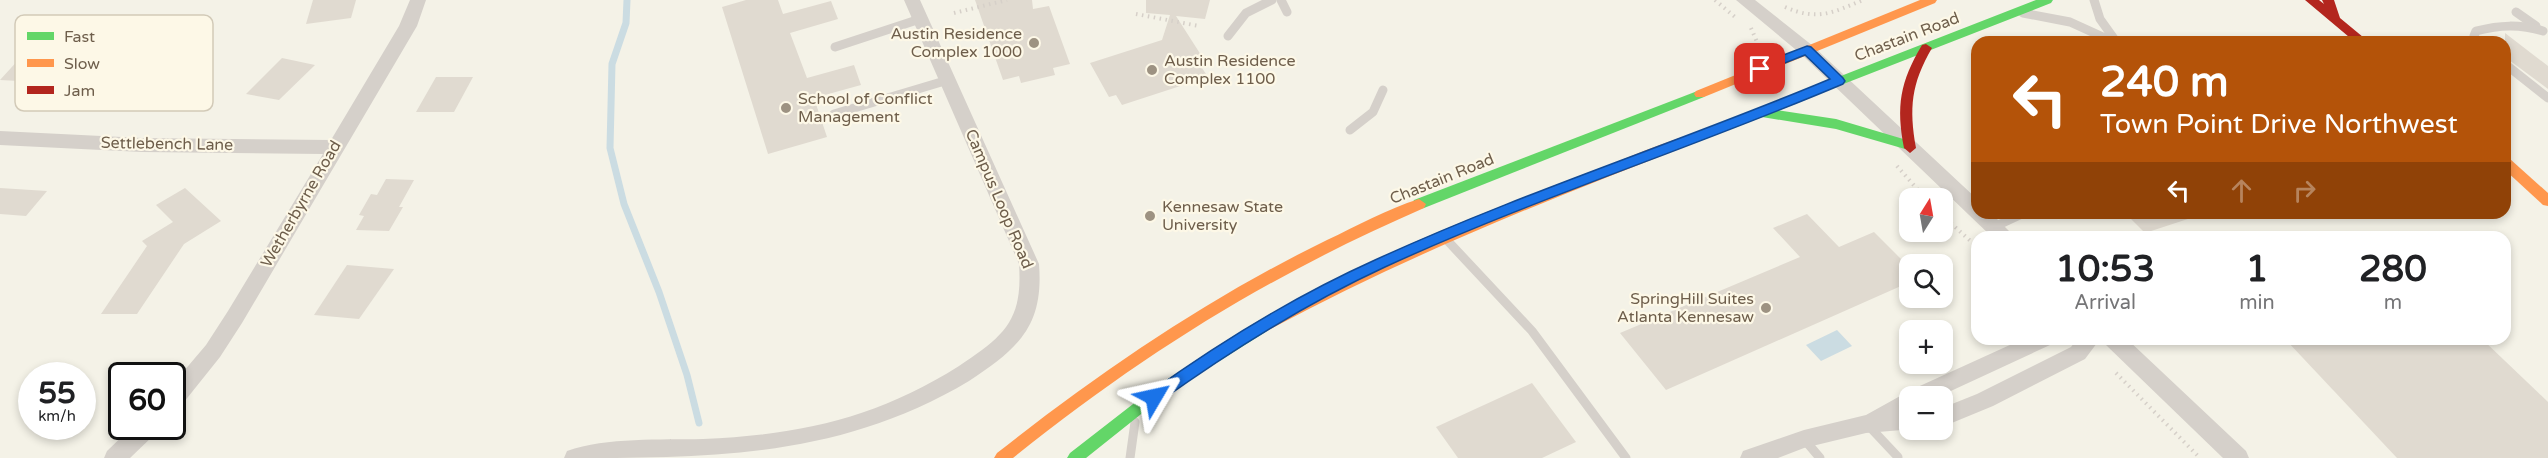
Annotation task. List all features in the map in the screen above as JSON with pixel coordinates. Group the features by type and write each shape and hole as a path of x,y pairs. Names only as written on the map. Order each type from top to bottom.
{"main road":[{"name":"Chastain Road","path":"1002,458 1096,383 1149,347 1274,271 1402,212 1931,0"},
{"name":"Chastain Road","path":"1075,458 1199,365 1278,316 1377,264 1443,236 2047,0"},
{"path":"2311,0 2356,36"},
{"path":"2328,0 2335,19"},
{"path":"1908,146 1904,114 1905,88 1916,63 1926,48"},
{"path":"1762,113 1832,121 1876,132 1908,146"},
{"path":"2511,167 2548,201"}],"street":[{"name":"Wetherbyrne Road","path":"186,384 213,351 408,26 418,0"},
{"name":"Campus Loop Road","path":"575,458 610,452 784,442 839,431 901,409 948,384 990,357 1015,333 1028,310 1031,297 1029,264 912,0"},
{"path":"1744,0 1807,50 1971,205"},
{"name":"Settlebench Lane","path":"0,138 142,145 335,147"},
{"path":"1986,219 1999,231"},
{"path":"1941,386 2030,345"},
{"path":"1953,413 1985,400 2078,353 2085,345"},
{"path":"2119,345 2238,458"},
{"path":"1866,424 1899,407"},
{"path":"1751,458 1804,439 1866,424 1899,422"},
{"path":"115,458 134,440"}],"lane":[{"path":"1228,36 1236,20 1254,5 1272,0"},
{"path":"1281,0 1287,12"},
{"path":"2094,0 2101,21 2112,36"},
{"path":"2516,12 2546,33"},
{"path":"2015,13 2070,22 2102,36"},
{"path":"835,47 920,19"},
{"path":"2474,36 2476,32 2516,23 2546,33"},
{"path":"2511,69 2546,100"},
{"path":"834,114 948,80"},
{"path":"1350,130 1373,112 1383,90"},
{"path":"2001,231 2016,219"},
{"path":"1443,236 1532,331 1626,458"},
{"path":"1130,458 1131,442 1139,408"},
{"path":"1866,424 1898,457"},
{"path":"1804,439 1820,458"}],"path":[{"path":"954,13 1007,0"},
{"path":"1715,0 1739,19"},
{"path":"1779,4 1805,17 1826,15 1863,0"},
{"path":"1136,14 1199,27"},
{"path":"1747,24 1754,33 1758,48"},
{"path":"1891,159 1914,188"},
{"path":"1953,225 1971,242"},
{"path":"2112,369 2200,458"}],"shaded area":[{"path":"1837,330 1852,346 1821,361 1806,345"}],"building":[{"path":"313,0 356,0 351,18 306,24"},
{"path":"746,0 778,0 783,14 831,1 838,19 790,33 807,78 854,65 861,85 814,98 827,137 768,154 722,7"},
{"name":"Austin Residence Complex 1000","path":"975,0 1032,0 1033,9 1049,6 1070,64 1053,68 1055,75 1021,83 1019,76 1003,80"},
{"name":"Austin Residence Complex 1100","path":"1146,0 1210,0 1205,19 1176,16 1208,66 1202,68 1208,77 1122,105 1116,95 1109,97 1090,63 1162,40 1170,15 1146,13"},
{"path":"2511,38 2548,66 2548,89 2511,61"},
{"path":"282,58 315,65 279,100 246,94"},
{"path":"15,64 15,81 0,80"},
{"path":"436,77 473,77 454,112 416,112"},
{"path":"386,179 414,180 399,207 403,207 389,231 356,230 364,216 359,215 371,194 377,195"},
{"path":"0,188 47,191 26,216 0,214"},
{"path":"185,188 221,221 184,244 137,314 101,314 147,246 142,241 173,222 156,205"},
{"name":"SpringHill Suites Atlanta Kennesaw","path":"1807,214 1839,247 1874,232 1899,257 1899,287 1666,390 1620,333 1800,257 1773,228"},
{"path":"2131,219 2188,219 2151,231 2143,231"},
{"path":"347,265 394,269 359,319 314,315"},
{"path":"2291,345 2488,345 2548,402 2548,458 2397,458"},
{"path":"1532,383 1576,442 1542,458 1458,458 1436,427"}],"waterway":[{"path":"627,0 626,23 612,64 610,148 624,204 659,292 687,375 699,423"}],"traffic: fast":[{"path":"1692,139 2047,0"},
{"path":"1419,204 1700,94"},
{"path":"1765,113 1836,124 1905,144"},
{"path":"1075,458 1160,391 1262,327"}],"traffic: slow":[{"path":"1700,94 1931,0"},
{"path":"1262,327 1420,248 1527,203 1692,139"},
{"path":"2511,167 2548,201"},
{"path":"1002,458 1100,383 1201,315 1307,256 1419,204"}],"traffic: jam":[{"path":"2311,0 2356,36"},
{"path":"2328,0 2335,19"},
{"path":"1910,148 1905,108 1906,96 1913,73 1926,48"}],"place":[{"name":"Austin Residence Complex 1000","path":"1034,43"},
{"name":"Austin Residence Complex 1100","path":"1152,70"},
{"name":"School of Conflict Management","path":"786,108"},
{"name":"Kennesaw State University","path":"1150,216"},
{"name":"SpringHill Suites Atlanta Kennesaw","path":"1766,308"}],"route":[{"path":"1154,397 1199,365 1269,321 1377,264 1839,81 1807,50 1760,69"}]}
